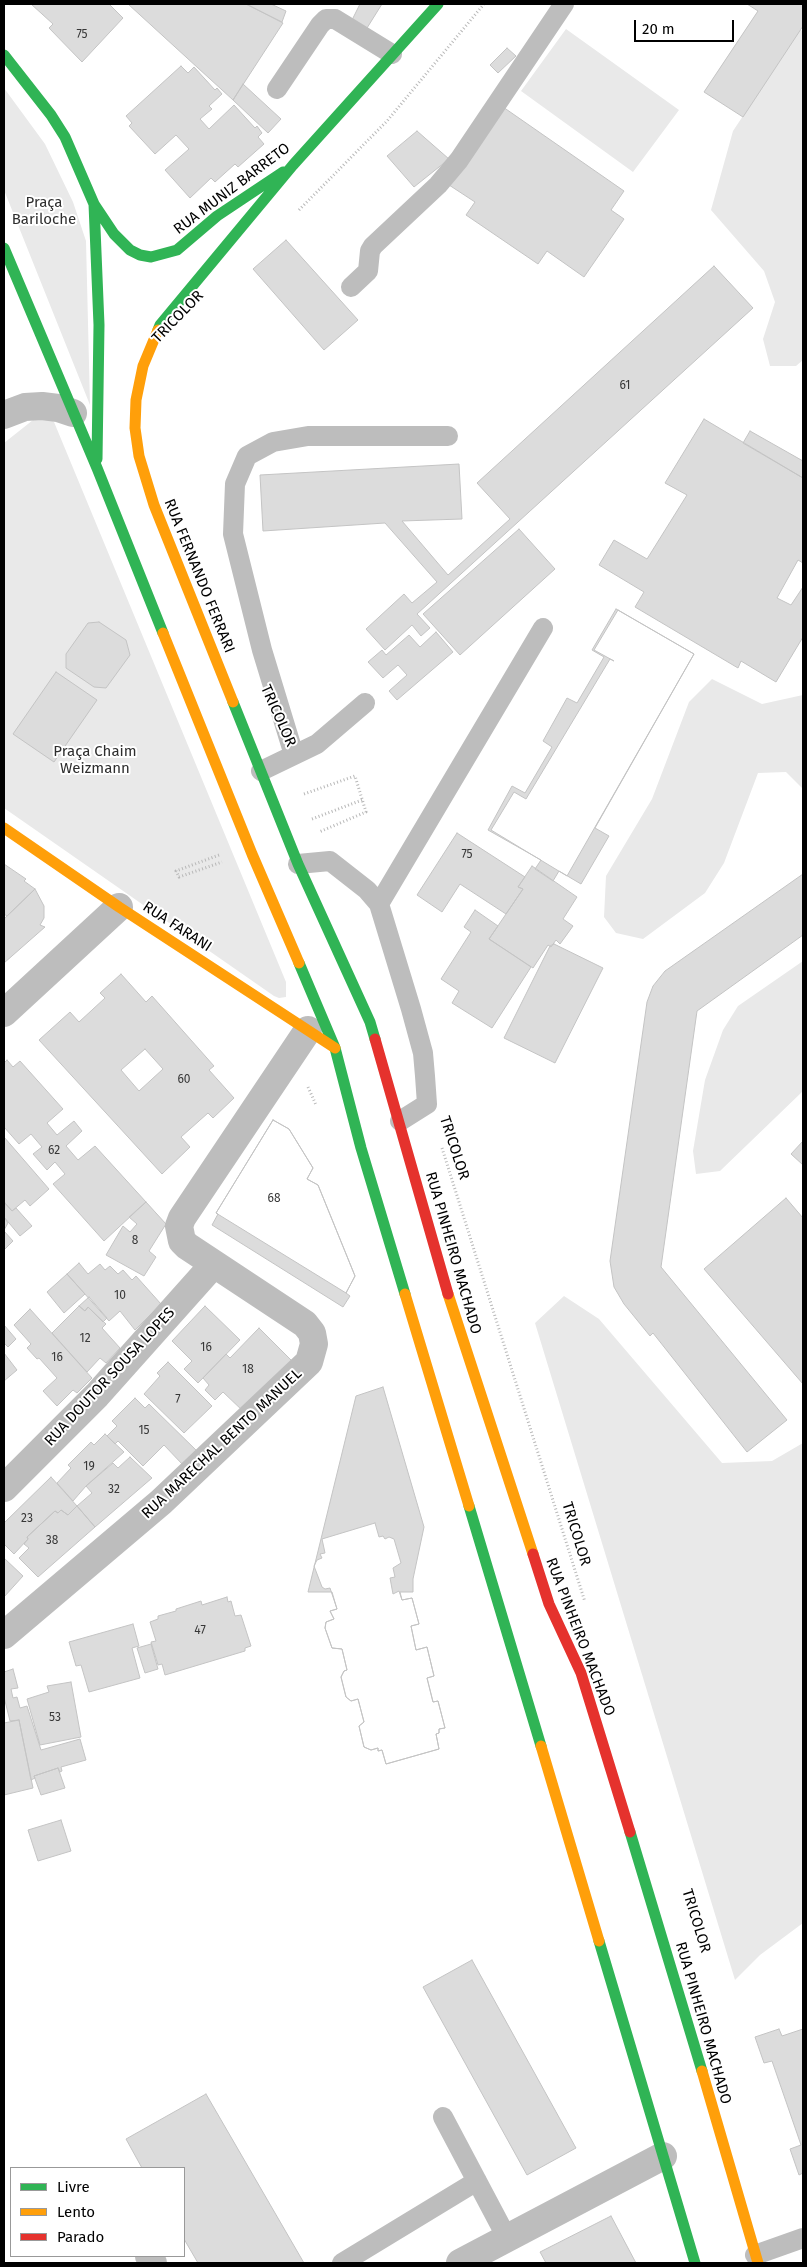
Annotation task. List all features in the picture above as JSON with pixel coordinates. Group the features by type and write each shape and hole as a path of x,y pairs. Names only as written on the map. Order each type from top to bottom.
{"main road":[{"name":"RUA MUNIZ BARRETO","path":"94,204 114,234 130,250 151,257 177,250 217,216 293,165 438,4"},
{"path":"4,55 51,115 65,137 94,204 99,325 97,468"},
{"name":"RUA FERNANDO FERRARI","path":"293,165 160,325 143,366 136,400 135,428 139,456 154,505 298,864 370,1022"},
{"path":"4,248 97,468 252,854 335,1048 360,1148 695,2263"},
{"name":"RUA FARANI","path":"4,828 119,907 335,1048"},
{"name":"RUA PINHEIRO MACHADO","path":"370,1022 449,1297 549,1604 581,1673 676,1980 756,2259"}],"street":[{"path":"4,415 24,407 42,406 74,413"},
{"path":"4,1013 119,907"},
{"name":"RUA MARECHAL BENTO MANUEL","path":"4,1635 161,1502 309,1362 314,1344 312,1333 305,1324 214,1265 182,1241 179,1226 182,1218 292,1050 308,1030"},
{"name":"RUA DOUTOR SOUSA LOPES","path":"4,1488 97,1395 214,1265"},
{"path":"460,2263 663,2156"}],"lane":[{"path":"351,287 368,272 370,251 373,246 426,197 459,160 564,4"},
{"path":"277,89 320,24 326,19 335,19 392,54"},
{"path":"294,755 262,650 233,534 234,484 247,456 273,442 308,436 448,436"},
{"path":"380,904 543,628"},
{"path":"261,771 317,744 365,703"},
{"path":"298,864 330,861 367,890 380,904 423,1053 427,1104 400,1121"},
{"path":"443,2116 507,2238"},
{"path":"342,2263 477,2181"},
{"path":"756,2259 803,2238"}],"path":[{"path":"297,212 387,121 484,4"},
{"path":"304,802 301,795 355,776 366,812 330,827"},
{"path":"325,814 362,800"},
{"path":"311,817 330,861"},
{"path":"209,866 179,877 176,871 224,853"},
{"name":"TRICOLOR","path":"427,1104 452,1176 586,1606"}],"green space":[{"path":"566,29 679,110 633,172 521,91"},
{"path":"800,30 803,31 803,360 796,366 770,366 763,339 775,302 764,271 711,210 733,131"},
{"name":"Praça Bariloche","path":"4,88 45,144 73,202 86,241 90,405 4,190"},
{"name":"Praça Chaim Weizmann","path":"49,419 54,422 286,982 286,997 279,998 274,996 4,808 4,443 33,420"},
{"path":"712,679 762,704 803,695 803,789 786,772 758,773 724,863 705,893 643,939 616,933 604,917 606,876 652,799 689,702"},
{"path":"803,961 803,1091 720,1171 696,1174 693,1151 705,1080 723,1030 738,1006"},
{"path":"564,1296 599,1319 722,1463 772,1461 803,1443 803,1923 760,1955 735,1980 535,1323"}],"building":[{"path":"31,4 109,4 123,18 82,62 49,28 53,24"},
{"path":"128,4 246,4 283,23 233,100"},
{"path":"246,4 271,4 286,11 282,22"},
{"path":"360,4 382,4 367,28 352,20"},
{"path":"747,4 803,4 803,26 743,117 704,92 758,11"},
{"path":"507,48 516,56 498,73 490,65"},
{"path":"181,66 188,73 194,67 215,90 217,88 222,94 209,106 212,109 200,119 209,129 234,105 255,128 257,126 262,133 258,137 264,144 238,167 235,164 215,182 211,178 190,198 165,170 189,149 176,135 155,154 129,126 132,123 126,116"},
{"path":"243,84 281,119 268,133 233,100"},
{"path":"503,107 624,191 611,210 624,219 584,277 547,251 538,264 466,215 475,202 449,185"},
{"path":"417,131 449,159 414,187 387,156"},
{"path":"286,240 358,320 324,350 253,269"},
{"path":"714,266 753,308 417,614 430,628 421,636 412,625 385,650 366,629 404,594 412,603 437,582 385,523 263,531 260,475 459,464 462,519 402,521 448,575 510,519 477,483"},
{"path":"704,419 803,478 803,563 798,560 777,598 791,605 803,587 803,637 776,682 741,661 738,668 635,607 644,592 599,565 614,540 647,559 687,495 665,483"},
{"path":"750,431 803,461 803,478 743,443"},
{"path":"519,529 555,569 460,655 423,614"},
{"path":"616,609 694,654 595,828 609,836 581,884 559,871 553,881 535,869 541,860 488,830 512,786 525,793 552,747 543,741 567,698 577,703 604,657 592,650"},
{"path":"618,610 694,654 567,876 491,830 514,792 526,799 610,659 614,661 594,650"},
{"path":"99,622 126,640 130,655 106,688 94,687 66,668 66,654 88,623"},
{"path":"436,632 453,652 397,700 389,691 407,675 398,665 383,678 368,662 382,650 386,655 409,635 420,647"},
{"path":"56,672 97,700 54,762 13,734"},
{"path":"457,833 525,877 518,887 523,889 506,914 460,884 442,912 417,895"},
{"path":"4,864 26,879 24,881 35,889 7,916 4,914"},
{"path":"532,866 577,897 563,919 573,926 560,944 556,940 551,947 548,945 533,968 489,939 523,889 518,887"},
{"path":"803,874 803,935 697,1011 661,1267 787,1420 747,1452 653,1333 650,1336 624,1304 614,1287 610,1261 647,1002 653,986 665,971"},
{"path":"35,889 44,906 44,918 40,925 45,927 4,963 4,919"},
{"path":"475,910 498,926 489,939 531,967 492,1028 452,1003 459,991 441,979 471,932 464,927"},
{"path":"554,944 603,968 555,1063 504,1038 550,946"},
{"path":"121,974 146,1002 152,996 214,1066 209,1070 234,1098 213,1118 208,1113 181,1137 190,1147 162,1174 39,1040 70,1012 79,1022 105,998 100,993","holes":["145,1049 163,1069 139,1091 121,1070"]},
{"path":"7,1060 13,1067 20,1061 63,1109 47,1123 57,1135 74,1121 82,1131 66,1146 78,1160 95,1146 146,1202 104,1241 53,1184 65,1174 55,1162 47,1170 33,1154 42,1147 31,1134 19,1144 4,1127 4,1063"},
{"path":"273,1120 289,1129 313,1168 307,1179 318,1185 355,1276 346,1293 350,1296 343,1307 212,1225 218,1214 216,1213"},
{"path":"273,1120 289,1129 313,1168 307,1179 318,1185 355,1276 346,1293 216,1213"},
{"path":"4,1137 49,1189 30,1206 25,1200 12,1211 4,1202"},
{"path":"803,1141 803,1165 791,1154"},
{"path":"786,1198 803,1218 803,1384 704,1269"},
{"path":"146,1202 166,1224 149,1251 156,1257 144,1276 106,1255 123,1226 130,1232 137,1224 129,1217"},
{"path":"5,1203 12,1211 16,1208 32,1226 20,1236 4,1217"},
{"path":"4,1217 8,1223 4,1230"},
{"path":"4,1231 13,1241 4,1250"},
{"path":"79,1263 88,1274 100,1264 105,1270 110,1266 118,1274 123,1270 132,1280 136,1276 161,1304 135,1330 120,1311 109,1321 67,1274"},
{"path":"67,1274 85,1294 64,1313 47,1292"},
{"path":"89,1297 107,1318 103,1322 88,1307 85,1311 79,1306"},
{"path":"79,1306 85,1311 88,1307 106,1324 102,1328 120,1348 106,1363 100,1358 87,1372 52,1333"},
{"path":"205,1306 240,1340 198,1383 184,1369 192,1361 172,1341"},
{"path":"30,1309 92,1378 77,1393 73,1390 57,1406 43,1391 57,1378 27,1348 31,1344 14,1325"},
{"path":"4,1325 16,1339 8,1347 4,1343"},
{"path":"259,1328 293,1362 244,1412 223,1392 215,1400 205,1390 209,1385 203,1378 226,1354 230,1358"},
{"path":"4,1353 17,1370 4,1381"},
{"path":"168,1362 212,1406 184,1433 144,1394 160,1376 157,1373"},
{"path":"383,1387 424,1527 413,1579 413,1592 400,1592 402,1600 412,1598 419,1624 411,1626 416,1650 427,1647 434,1676 427,1678 433,1702 438,1701 445,1728 439,1729 439,1733 436,1734 439,1749 386,1764 382,1750 378,1751 378,1748 371,1750 364,1747 359,1726 364,1722 358,1699 351,1701 346,1697 341,1677 344,1671 347,1670 342,1649 332,1648 325,1628 326,1622 334,1619 330,1611 337,1609 332,1592 308,1592 356,1396"},
{"path":"135,1398 145,1408 149,1404 198,1452 183,1465 164,1445 143,1466 118,1441 115,1444 107,1436 117,1426 112,1421"},
{"path":"105,1434 124,1452 86,1486 73,1501 57,1483 71,1468 68,1465 91,1442 94,1445"},
{"path":"130,1457 152,1478 95,1527 77,1506 92,1493 86,1486 113,1463 118,1468"},
{"path":"51,1477 77,1506 68,1515 61,1510 58,1513 55,1511 27,1537 28,1539 14,1554 4,1544 4,1523"},
{"path":"77,1506 95,1527 38,1577 19,1558 29,1548 24,1544 28,1539 27,1537 55,1511 58,1513 61,1510 68,1515"},
{"path":"375,1523 379,1537 383,1536 385,1539 389,1537 394,1539 401,1563 393,1568 395,1577 390,1578 393,1594 399,1591 402,1600 412,1598 419,1624 411,1626 416,1650 427,1647 434,1676 427,1678 433,1702 438,1701 445,1728 439,1729 439,1733 436,1734 439,1749 386,1764 382,1750 378,1751 378,1748 371,1750 364,1747 359,1726 364,1722 358,1699 351,1701 346,1697 341,1677 344,1671 347,1670 342,1649 332,1648 325,1628 326,1622 334,1619 330,1611 337,1609 330,1588 325,1589 322,1587 314,1566 317,1560 322,1558 320,1554 325,1553 322,1539"},
{"path":"4,1558 23,1576 4,1597"},
{"path":"227,1597 228,1602 231,1601 235,1616 241,1615 251,1646 245,1648 245,1651 165,1675 162,1664 158,1665 151,1642 156,1641 150,1622 158,1619 158,1616 176,1611 176,1609 201,1601 202,1605"},
{"path":"133,1624 139,1646 132,1648 140,1678 89,1692 81,1665 76,1666 69,1642"},
{"path":"151,1644 158,1669 145,1673 137,1648"},
{"path":"13,1669 18,1688 11,1689 13,1698 17,1697 20,1708 27,1706 41,1750 80,1739 86,1760 61,1767 62,1771 60,1772 58,1768 34,1776 35,1778 31,1780 19,1720 10,1721 4,1697 4,1672"},
{"path":"71,1682 81,1737 40,1745 27,1699 49,1692 47,1686"},
{"path":"19,1720 33,1788 4,1795 4,1723"},
{"path":"58,1768 65,1788 41,1795 34,1776"},
{"path":"61,1820 71,1851 38,1861 28,1830"},
{"path":"472,1960 576,2148 527,2175 423,1987"},
{"path":"779,2029 782,2036 803,2029 803,2173 799,2175 790,2149 801,2145 772,2061 764,2063 755,2037"},
{"path":"206,2094 304,2263 198,2263 185,2241 185,2167 141,2167 126,2139"},
{"path":"611,2216 636,2263 546,2263 540,2252"}],"traffic: fast":[{"path":"158,330 160,325 293,165 438,4"},
{"path":"4,55 51,115 65,137 94,204 114,234 130,250 140,255 151,257 177,250 217,216 283,172"},
{"path":"94,204 99,325 97,459"},
{"path":"4,248 97,468 163,633"},
{"path":"233,702 298,864 370,1022 375,1039"},
{"path":"299,963 335,1048 361,1148 405,1294"},
{"path":"469,1506 541,1746"},
{"path":"630,1832 702,2071"},
{"path":"599,1941 695,2263"}],"traffic: slow":[{"path":"158,330 143,366 136,400 135,428 139,456 154,505 233,702"},
{"path":"163,633 252,854 299,963"},
{"path":"4,828 119,907 335,1048"},
{"path":"405,1294 469,1506"},
{"path":"448,1294 533,1554"},
{"path":"541,1746 599,1941"},
{"path":"702,2071 758,2263"}],"traffic: jam":[{"path":"375,1039 448,1294"},
{"path":"533,1554 549,1604 581,1673 630,1832"}]}
